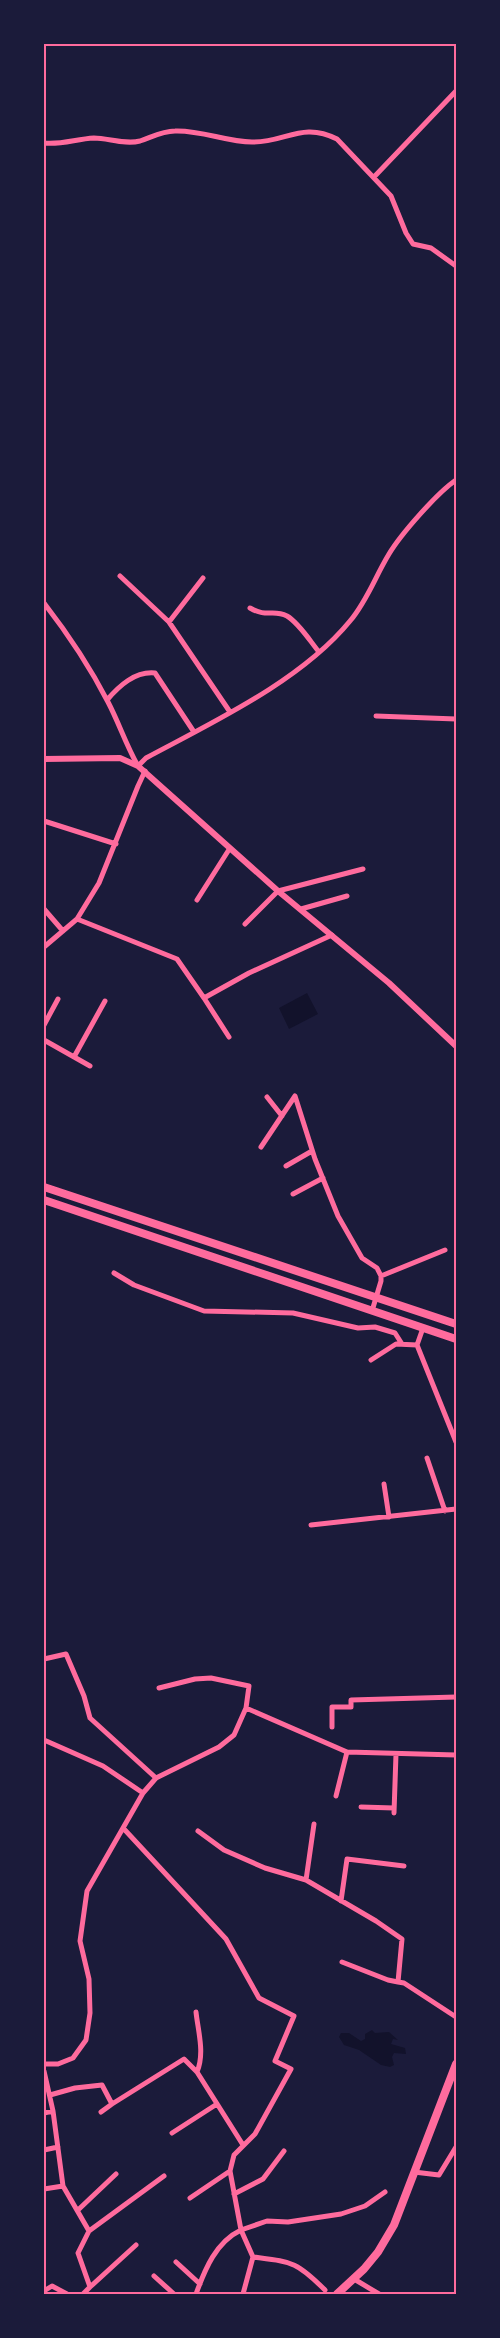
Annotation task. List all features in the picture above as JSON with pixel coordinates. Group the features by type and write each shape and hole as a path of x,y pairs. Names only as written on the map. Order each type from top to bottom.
{"main road":[{"path":"44,1187 456,1324"},
{"path":"44,1200 456,1339"},
{"path":"338,2295 378,2252 394,2225 456,2064"}],"street":[{"path":"374,177 456,92"},
{"path":"44,143 64,144 92,138 138,141 161,132 183,130 252,142 271,140 295,132 326,133 337,139 391,196 405,233 413,244 431,248 456,267"},
{"path":"138,766 146,758 230,712 301,668 319,652 348,624 358,610 400,538 456,480"},
{"path":"120,576 170,622 230,712"},
{"path":"170,622 203,578"},
{"path":"44,603 71,638 107,700 138,766"},
{"path":"250,608 261,614 275,613 286,616 319,652"},
{"path":"107,700 117,687 141,673 155,673 194,732"},
{"path":"376,716 456,719"},
{"path":"44,759 120,758 138,766 278,891 389,983 456,1046"},
{"path":"44,947 77,919 99,883 145,771"},
{"path":"44,821 116,844"},
{"path":"197,900 230,848"},
{"path":"245,924 278,891 363,869"},
{"path":"301,909 347,896"},
{"path":"44,909 63,931"},
{"path":"77,919 177,959 229,1037"},
{"path":"204,998 249,973 332,935"},
{"path":"44,1025 58,999"},
{"path":"74,1057 105,1001"},
{"path":"44,1040 90,1066"},
{"path":"261,1147 295,1096 312,1151 339,1216 362,1258 377,1268 381,1276 372,1311"},
{"path":"267,1097 282,1116"},
{"path":"286,1166 312,1151"},
{"path":"293,1194 323,1178"},
{"path":"381,1276 445,1250"},
{"path":"114,1273 134,1285 204,1311 293,1313 358,1328 375,1327 395,1333 402,1344"},
{"path":"423,1328 417,1345 456,1442"},
{"path":"371,1360 393,1345 417,1345"},
{"path":"427,1458 445,1511"},
{"path":"384,1484 389,1517"},
{"path":"311,1525 456,1509"},
{"path":"44,1659 66,1654 84,1696 90,1718 156,1778"},
{"path":"44,2064 58,2064 73,2058 86,2040 90,2013 88,1979 80,1941 87,1891 143,1793 156,1778 219,1747 234,1735 246,1708 249,1686 211,1678 195,1679 159,1688"},
{"path":"332,1727 332,1707 351,1707 351,1700 456,1697"},
{"path":"246,1708 347,1752 456,1755"},
{"path":"44,1740 103,1766 143,1793"},
{"path":"336,1796 347,1752"},
{"path":"361,1807 394,1810 396,1754"},
{"path":"306,1880 314,1824"},
{"path":"124,1829 226,1939 259,1998 294,2016 275,2061 291,2069 255,2134 234,2155 230,2171 241,2230 253,2257 243,2295"},
{"path":"198,1832 224,1850 265,1868 306,1880 402,1939 398,1982"},
{"path":"341,1901 347,1859 404,1866"},
{"path":"342,1962 388,1980 404,1983 456,2017"},
{"path":"196,2012 201,2050 201,2063 197,2072"},
{"path":"101,2112 184,2059 197,2072 243,2145"},
{"path":"44,2071 54,2111 63,2186 89,2231"},
{"path":"50,2095 75,2088 102,2085 112,2104"},
{"path":"172,2133 217,2104"},
{"path":"44,2113 54,2111"},
{"path":"414,2172 439,2175 456,2147"},
{"path":"44,2150 58,2148"},
{"path":"234,2194 263,2179 284,2151"},
{"path":"190,2198 230,2171"},
{"path":"78,2210 116,2174"},
{"path":"90,2287 78,2253 89,2231 164,2176"},
{"path":"44,2189 63,2186"},
{"path":"196,2295 216,2251 223,2241 241,2230 267,2221 288,2222 341,2214 365,2206 385,2192"},
{"path":"83,2295 136,2245"},
{"path":"253,2257 289,2262 304,2269 325,2290"},
{"path":"176,2262 200,2284"},
{"path":"154,2276 174,2295"},
{"path":"354,2279 379,2295"},
{"path":"44,2291 52,2286 67,2295"}],"shaded area":[{"path":"307,993 318,1014 289,1029 279,1008"},
{"path":"372,2030 375,2033 389,2032 398,2040 393,2039 391,2044 405,2048 406,2054 394,2053 392,2057 394,2065 390,2067 381,2065 359,2050 344,2045 339,2037 341,2033 349,2033 361,2041 365,2039 365,2034"}]}
